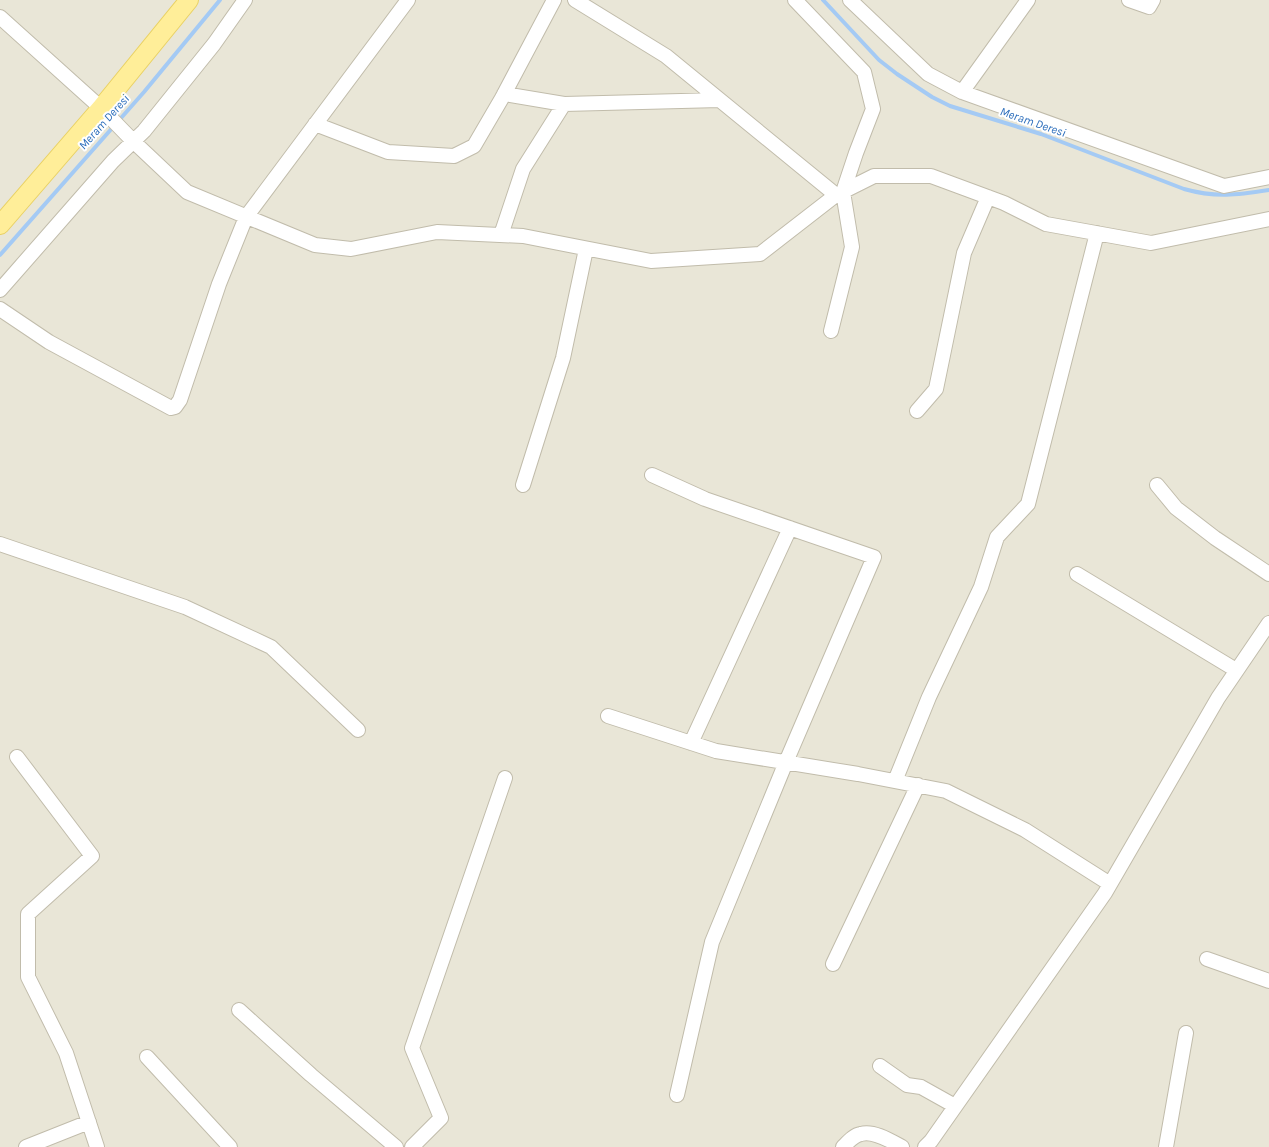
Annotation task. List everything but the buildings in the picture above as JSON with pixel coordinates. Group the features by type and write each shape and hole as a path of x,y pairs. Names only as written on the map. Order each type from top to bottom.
{"main road":[{"path":"0,224 105,112 189,0"}],"street":[{"path":"0,290 113,161 134,142 214,44 245,0"},
{"path":"0,309 49,342 172,408 175,407 180,400 219,284 246,217 408,0"},
{"path":"315,124 388,152 454,156 474,146 504,94 554,0"},
{"path":"575,0 666,56 839,194"},
{"path":"795,0 864,72 873,109 839,194 852,247 831,331"},
{"path":"850,0 928,74 962,92 1224,186 1269,177"},
{"path":"962,92 1028,0"},
{"path":"1129,0 1149,7 1153,0"},
{"path":"0,17 105,112 134,142 187,192 315,245 351,250 437,232 523,236 651,261 760,254 839,194 874,176 931,176 1004,203 1046,224 1151,243 1269,219"},
{"path":"504,94 564,104 720,100"},
{"path":"501,235 523,170 564,104"},
{"path":"918,411 936,389 964,253 988,197"},
{"path":"895,781 929,697 981,588 997,537 1028,504 1097,234"},
{"path":"523,485 563,358 586,249"},
{"path":"652,475 706,499 874,557 786,762 712,942 677,1095"},
{"path":"1157,484 1176,508 1215,538 1269,574"},
{"path":"691,743 790,528"},
{"path":"0,544 185,607 271,647 358,730"},
{"path":"1077,574 1236,670"},
{"path":"925,1147 932,1141 1110,884 1218,698 1269,623"},
{"path":"608,716 716,751 946,790 1025,830 1110,884"},
{"path":"17,757 92,856 28,914 28,977 66,1053 98,1147"},
{"path":"412,1147 442,1118 412,1048 505,778"},
{"path":"833,964 918,785"},
{"path":"1207,959 1269,981"},
{"path":"239,1010 311,1075 396,1147"},
{"path":"1166,1147 1186,1033"},
{"path":"147,1057 230,1147"},
{"path":"880,1066 907,1085 921,1088 955,1106"},
{"path":"26,1147 89,1122"},
{"path":"844,1147 861,1133 881,1136 902,1147"}],"shaded area":[{"path":"0,0 1269,0 1269,1147 0,1147"}],"waterway":[{"name":"Meram Deresi","path":"0,255 144,92 220,0"},
{"name":"Meram Deresi","path":"823,0 879,60 932,97 950,106 1041,134 1184,189 1217,195 1269,190"}]}
